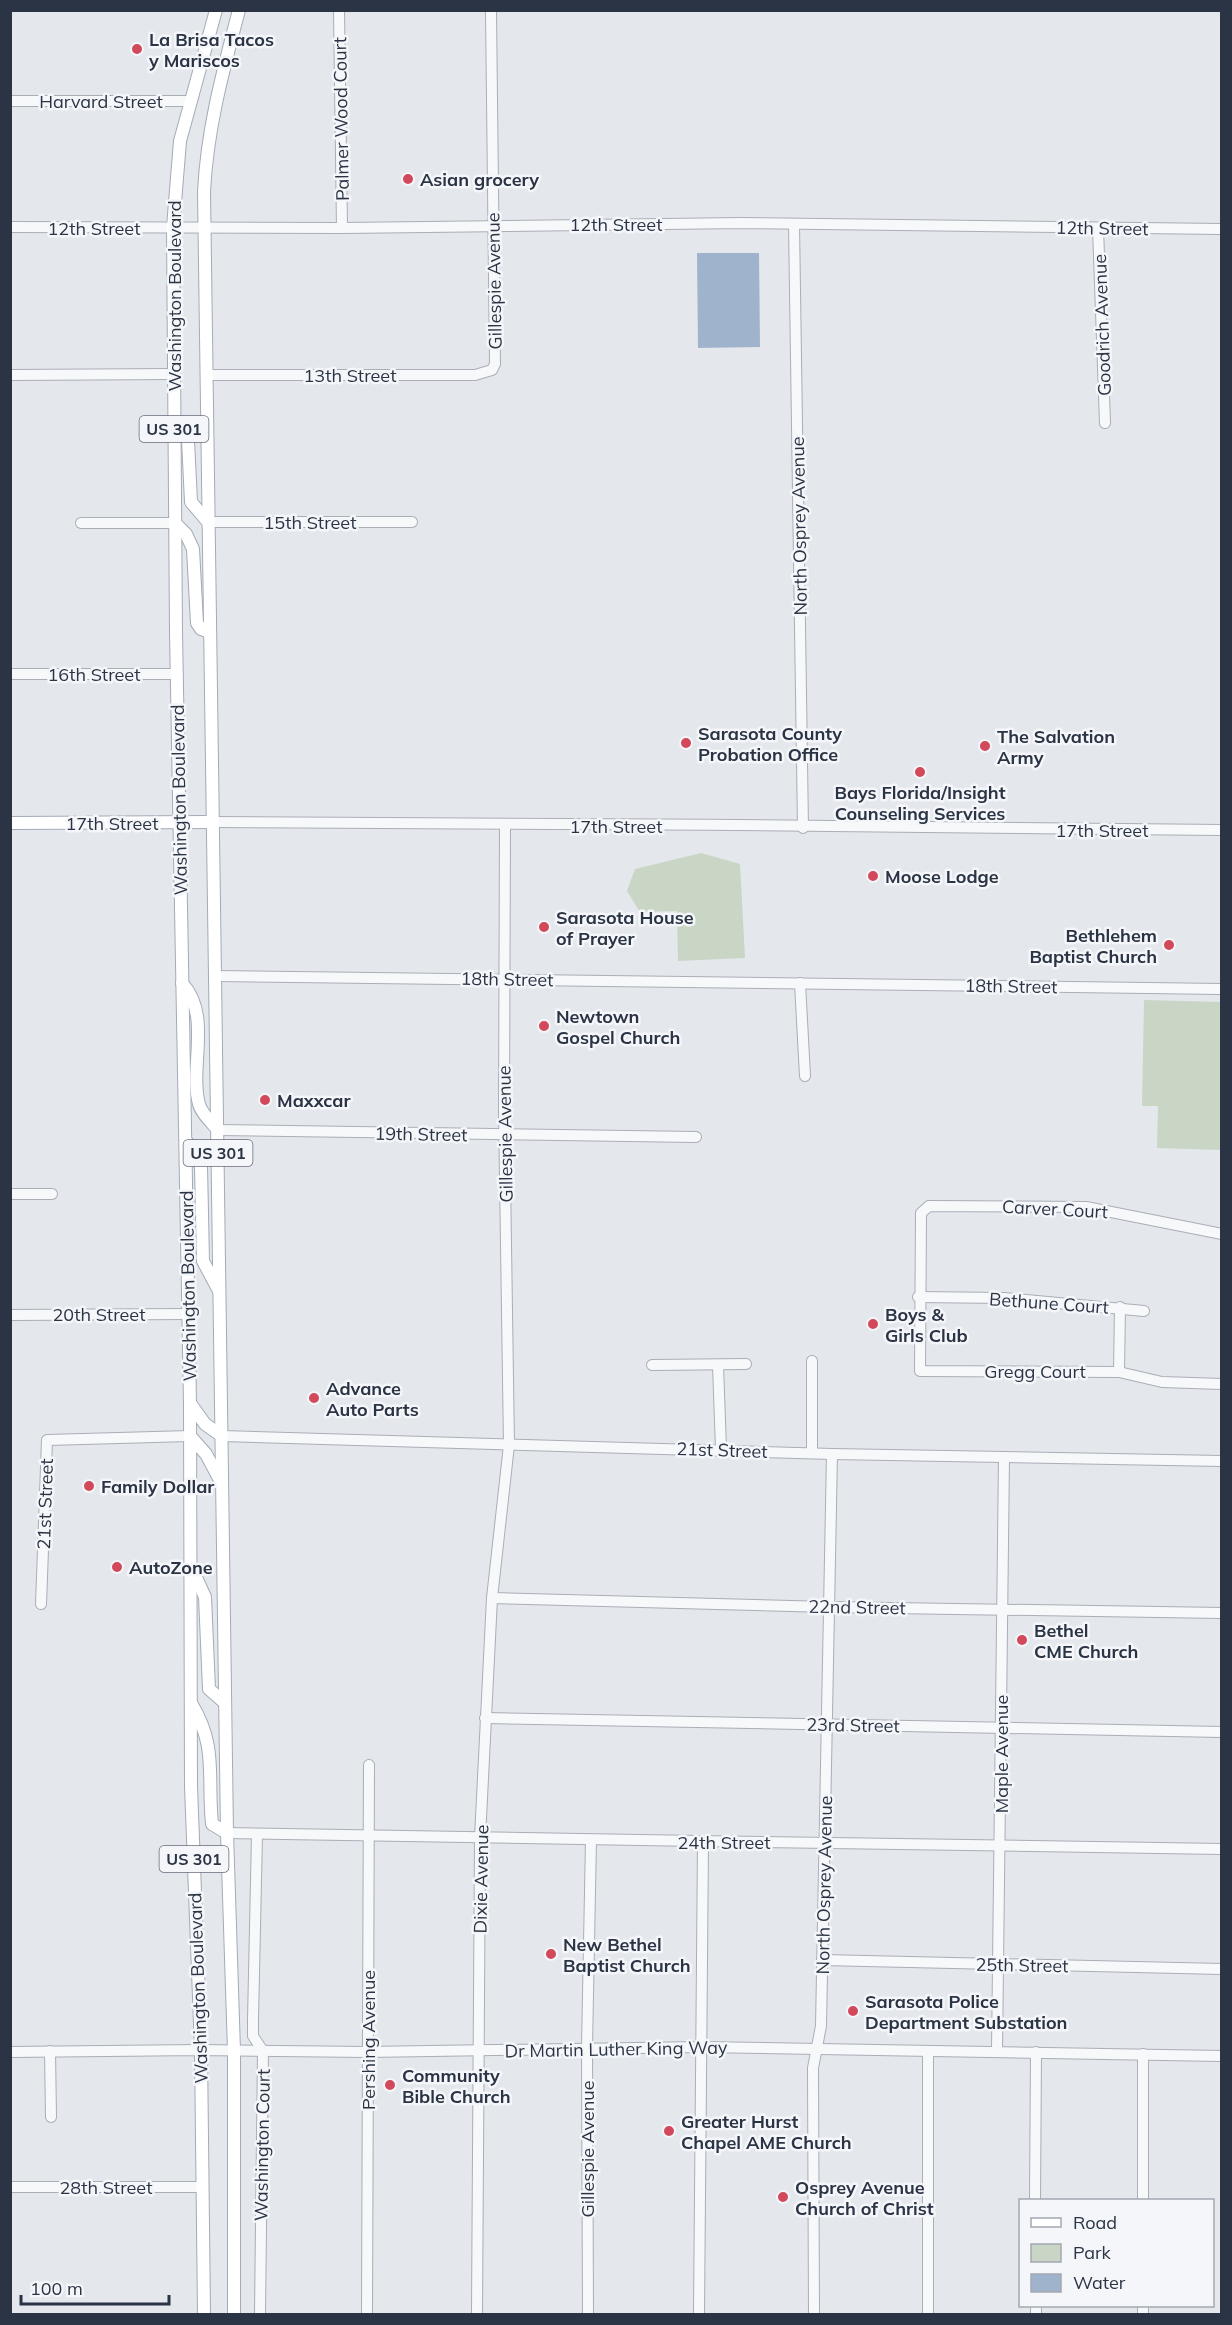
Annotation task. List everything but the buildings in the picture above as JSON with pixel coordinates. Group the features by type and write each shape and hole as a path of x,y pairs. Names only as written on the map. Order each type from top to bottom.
{"main road":[{"name":"Washington Boulevard","path":"204,2314 201,2050 191,1786 190,1403 179,823 173,227 176,171 191,101 216,10"},
{"name":"Washington Boulevard","path":"234,2314 234,2050 227,1833 204,227 207,143 215,100 239,10"},
{"path":"174,419 183,429 188,440 191,502 208,522"},
{"path":"175,523 186,534 193,549 197,623 201,629 209,632"},
{"name":"17th Street","path":"10,823 212,822"},
{"path":"182,983 192,994 197,1014 199,1105 218,1130"},
{"path":"186,1141 201,1166 203,1262 220,1292"},
{"path":"190,1403 205,1424 222,1436"},
{"path":"190,1436 206,1454 222,1483"},
{"path":"191,1567 205,1597 209,1689 225,1703"},
{"path":"191,1703 204,1724 209,1743 212,1824 227,1833"}],"street":[{"name":"Palmer Wood Court","path":"339,10 342,228"},
{"name":"Gillespie Avenue","path":"490,10 495,364 492,370"},
{"name":"Harvard Street","path":"10,101 191,101"},
{"name":"12th Street","path":"10,227 342,228 493,224 794,224 1221,229"},
{"name":"North Osprey Avenue","path":"794,224 803,828"},
{"name":"Goodrich Avenue","path":"1098,228 1105,423"},
{"name":"13th Street","path":"206,375 475,375 492,370"},
{"path":"10,375 174,374"},
{"name":"15th Street","path":"208,522 412,522"},
{"path":"81,523 175,523"},
{"name":"16th Street","path":"10,674 177,675"},
{"name":"17th Street","path":"212,822 324,821 803,828 1221,830"},
{"name":"Gillespie Avenue","path":"505,824 508,1445"},
{"name":"18th Street","path":"214,976 1221,989"},
{"path":"800,983 805,1076"},
{"name":"19th Street","path":"218,1130 696,1137"},
{"path":"10,1194 52,1194"},
{"name":"Carver Court","path":"918,1298 922,1209 929,1206 1086,1207 1221,1234"},
{"name":"Bethune Court","path":"918,1298 1004,1298 1144,1311"},
{"name":"Gregg Court","path":"918,1298 920,1371 1119,1372 1162,1382 1221,1384"},
{"path":"1119,1372 1120,1307"},
{"name":"20th Street","path":"10,1315 188,1314"},
{"path":"812,1361 812,1453"},
{"path":"652,1365 746,1364"},
{"path":"718,1365 721,1449"},
{"name":"21st Street","path":"41,1604 47,1440 190,1436"},
{"name":"21st Street","path":"222,1436 832,1454 1221,1461"},
{"name":"Dixie Avenue","path":"477,2314 480,1838 492,1598 508,1445"},
{"name":"North Osprey Avenue","path":"814,2314 813,2068 821,2026 832,1454"},
{"name":"Maple Avenue","path":"997,2051 1004,1457"},
{"name":"22nd Street","path":"492,1598 829,1607 1221,1613"},
{"name":"23rd Street","path":"485,1718 1221,1732"},
{"name":"Pershing Avenue","path":"367,2314 369,1766"},
{"name":"24th Street","path":"227,1833 703,1843 824,1842 1221,1849"},
{"name":"Washington Court","path":"257,1834 253,2036 263,2051 260,2314"},
{"name":"Gillespie Avenue","path":"588,2314 587,2047 591,1840"},
{"path":"699,2314 703,1843"},
{"name":"25th Street","path":"822,1960 1221,1969"},
{"name":"Dr Martin Luther King Way","path":"10,2052 201,2050 368,2052 587,2047 817,2047 1221,2056"},
{"path":"50,2051 51,2117"},
{"path":"928,2051 928,2314"},
{"path":"1035,2199 1036,2052"},
{"path":"1143,2054 1143,2199"},
{"name":"28th Street","path":"10,2187 202,2187"}],"green space":[{"path":"701,853 740,864 745,958 678,961 677,911 640,912 627,891 635,869"},
{"path":"1144,1000 1221,1002 1221,1150 1157,1148 1158,1106 1142,1106"}],"water":[{"path":"697,253 759,253 760,347 698,348"}],"place":[{"name":"La Brisa Tacos y Mariscos","path":"137,49"},
{"name":"Asian grocery","path":"408,179"},
{"name":"Sarasota County Probation Office","path":"686,743"},
{"name":"The Salvation Army","path":"985,746"},
{"name":"Bays Florida/Insight Counseling Services","path":"920,772"},
{"name":"Moose Lodge","path":"873,876"},
{"name":"Sarasota House of Prayer","path":"544,927"},
{"name":"Bethlehem Baptist Church","path":"1169,945"},
{"name":"Newtown Gospel Church","path":"544,1026"},
{"name":"Maxxcar","path":"265,1100"},
{"name":"Boys & Girls Club","path":"873,1324"},
{"name":"Advance Auto Parts","path":"314,1398"},
{"name":"Family Dollar","path":"89,1486"},
{"name":"AutoZone","path":"117,1567"},
{"name":"Bethel CME Church","path":"1022,1640"},
{"name":"New Bethel Baptist Church","path":"551,1954"},
{"name":"Sarasota Police Department Substation","path":"853,2011"},
{"name":"Community Bible Church","path":"390,2085"},
{"name":"Greater Hurst Chapel AME Church","path":"669,2131"},
{"name":"Osprey Avenue Church of Christ","path":"783,2197"}]}
